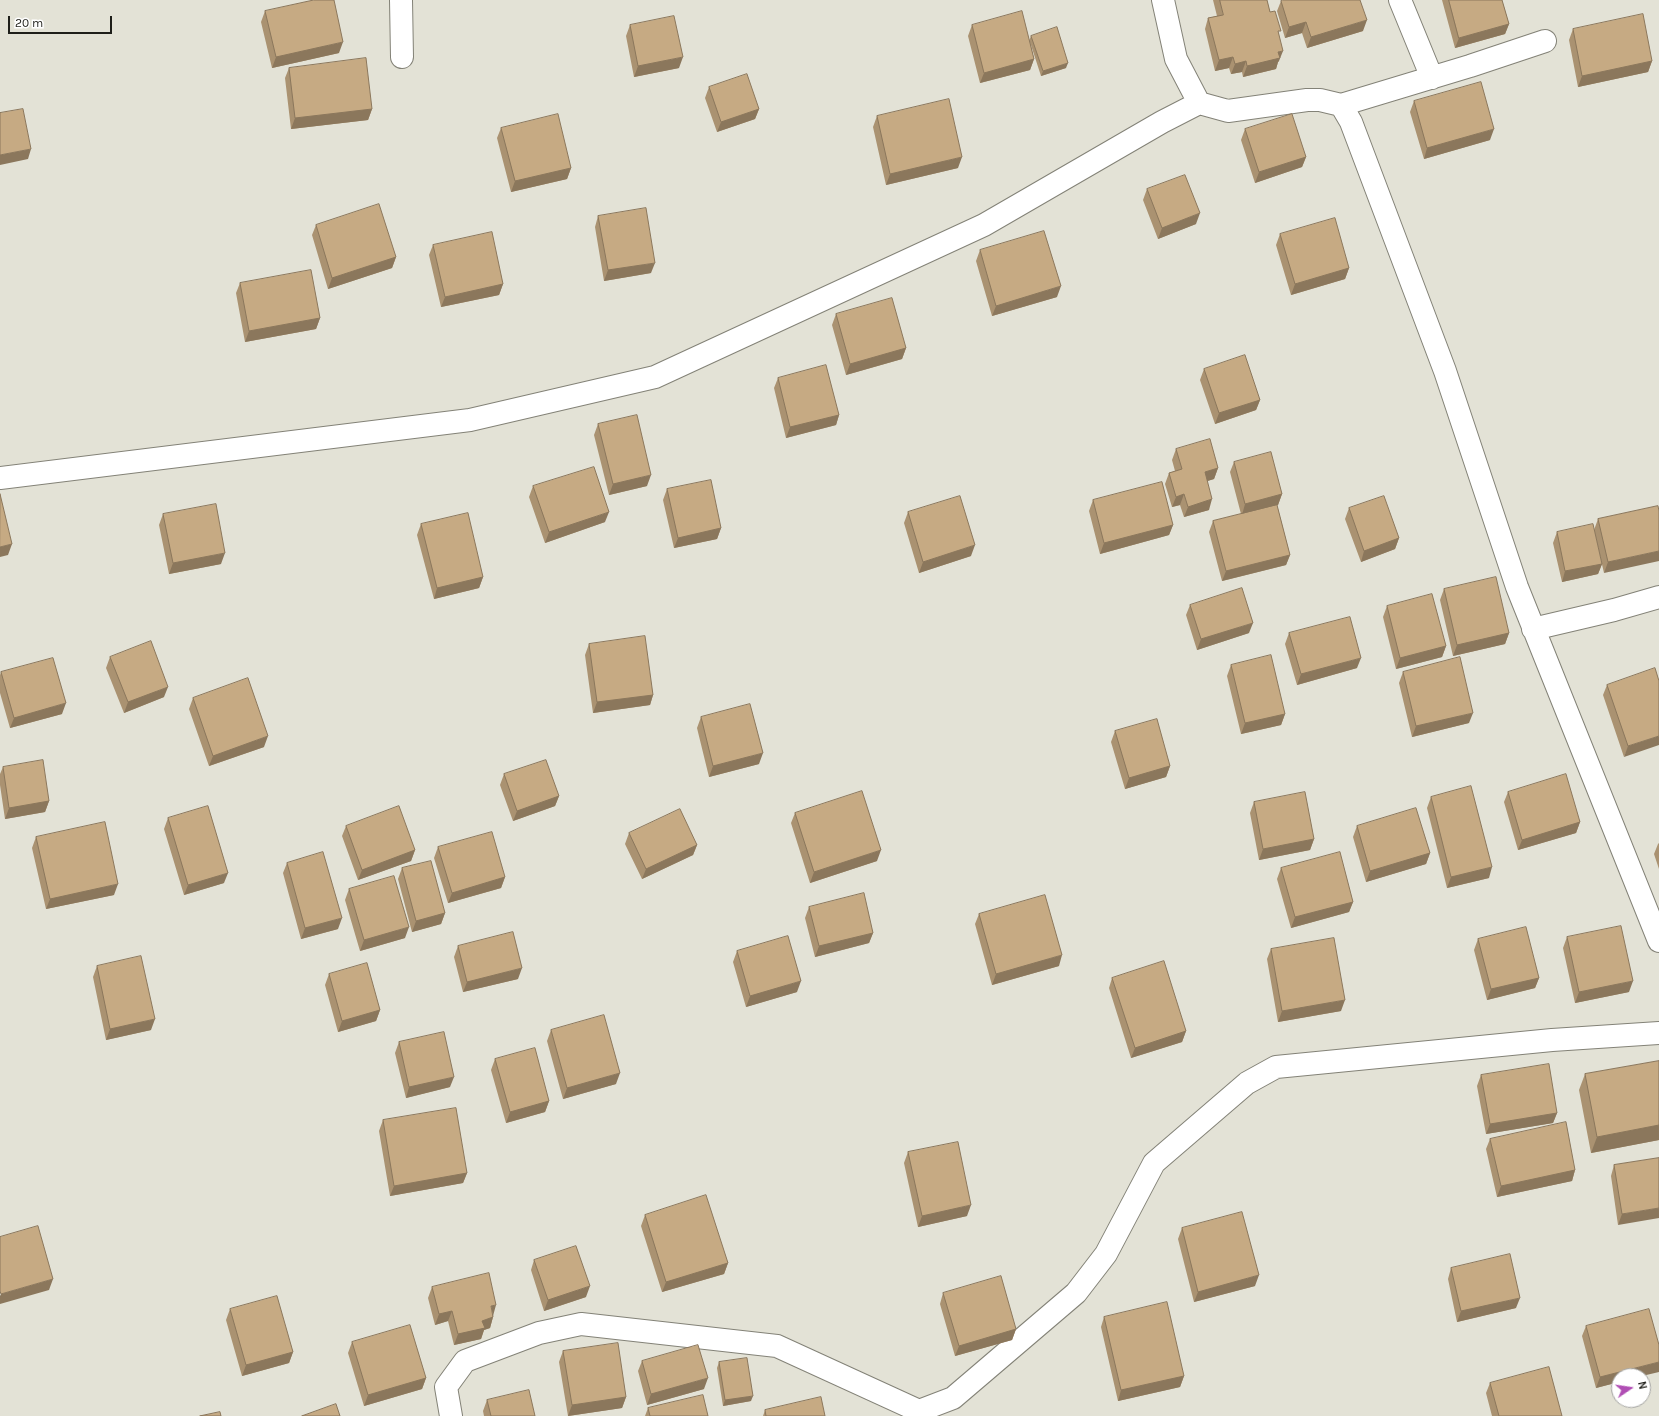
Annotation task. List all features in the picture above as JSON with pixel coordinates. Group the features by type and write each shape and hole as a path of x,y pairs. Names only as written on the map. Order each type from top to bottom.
{"street":[{"path":"401,0 402,57"},
{"path":"1163,0 1176,58 1199,103"},
{"path":"1400,0 1432,78"},
{"path":"0,478 470,420 655,377 984,224 1162,122 1199,103 1228,111 1307,100 1320,100 1341,105 1432,78 1545,41"},
{"path":"1341,105 1351,122 1445,371 1517,587 1659,941"},
{"path":"1533,629 1614,610 1659,597"},
{"path":"451,1416 446,1386 465,1361 539,1333 581,1324 777,1346 919,1411 953,1398 1076,1293 1106,1254 1154,1163 1247,1083 1276,1067 1544,1041 1659,1033"}],"building":[{"path":"314,0 334,0 343,42 276,57 265,11"},
{"path":"1220,0 1267,0 1270,12 1275,11 1281,31 1278,31 1283,51 1278,52 1280,58 1247,66 1246,61 1235,64 1233,57 1219,60 1208,18 1223,15"},
{"path":"1360,0 1367,20 1311,37 1306,22 1289,27 1281,1"},
{"path":"1449,0 1502,0 1509,24 1459,38"},
{"path":"1022,11 1034,59 984,73 972,25"},
{"path":"1643,14 1652,61 1582,76 1573,29"},
{"path":"674,16 683,57 638,66 630,25"},
{"path":"1057,27 1068,63 1043,71 1031,36"},
{"path":"366,58 372,109 295,118 289,68"},
{"path":"747,74 759,109 721,122 709,87"},
{"path":"1481,82 1494,129 1427,148 1414,101"},
{"path":"949,99 962,157 890,174 877,116"},
{"path":"23,109 31,149 0,155 0,113"},
{"path":"558,114 571,168 515,181 501,128"},
{"path":"1292,114 1306,157 1259,172 1245,129"},
{"path":"1185,175 1200,213 1162,228 1147,189"},
{"path":"379,204 396,257 332,278 316,225"},
{"path":"646,208 655,263 608,270 598,216"},
{"path":"1335,218 1349,268 1295,284 1280,234"},
{"path":"1044,231 1061,286 996,306 980,250"},
{"path":"492,232 503,284 445,297 433,245"},
{"path":"311,270 320,318 249,331 240,283"},
{"path":"892,298 906,348 850,364 836,314"},
{"path":"1245,355 1260,400 1219,413 1204,369"},
{"path":"826,365 839,415 790,427 778,378"},
{"path":"637,415 651,475 613,484 598,424"},
{"path":"1210,439 1218,468 1205,472 1212,499 1188,507 1184,494 1176,497 1169,473 1182,469 1176,449"},
{"path":"1271,452 1282,494 1245,504 1234,462"},
{"path":"594,467 609,512 549,532 533,486"},
{"path":"711,480 721,528 678,538 667,489"},
{"path":"1162,482 1173,525 1104,543 1093,500"},
{"path":"0,494 12,544 0,547"},
{"path":"960,496 975,545 923,562 908,512"},
{"path":"1384,496 1399,538 1364,551 1349,508"},
{"path":"216,504 225,553 173,563 163,514"},
{"path":"1277,505 1290,555 1226,571 1213,521"},
{"path":"1658,506 1659,551 1608,562 1598,519"},
{"path":"468,513 483,577 437,588 421,524"},
{"path":"1593,524 1602,564 1565,571 1557,532"},
{"path":"1496,577 1509,633 1457,645 1444,589"},
{"path":"1242,588 1253,623 1201,639 1190,605"},
{"path":"1432,594 1446,646 1400,658 1387,606"},
{"path":"1350,617 1361,658 1301,674 1289,633"},
{"path":"645,636 653,695 597,702 589,644"},
{"path":"151,641 168,687 128,702 110,657"},
{"path":"1271,655 1285,714 1245,723 1231,665"},
{"path":"1460,657 1473,713 1416,726 1403,672"},
{"path":"53,658 66,703 14,718 1,672"},
{"path":"1655,668 1659,681 1659,736 1628,746 1607,685"},
{"path":"248,678 268,736 213,756 193,698"},
{"path":"750,704 763,753 713,766 701,717"},
{"path":"1157,719 1170,766 1129,778 1115,731"},
{"path":"43,760 49,801 9,808 3,767"},
{"path":"546,760 559,796 517,811 504,774"},
{"path":"1566,774 1580,822 1522,840 1508,792"},
{"path":"1471,786 1492,867 1451,877 1431,797"},
{"path":"862,791 881,850 814,872 795,813"},
{"path":"1305,792 1314,839 1263,849 1254,802"},
{"path":"208,806 228,873 188,885 168,818"},
{"path":"399,806 415,850 362,870 346,826"},
{"path":"1416,808 1430,853 1370,871 1357,826"},
{"path":"680,809 697,845 646,869 629,833"},
{"path":"105,822 118,884 50,899 36,837"},
{"path":"492,832 505,877 452,893 438,847"},
{"path":"323,852 342,918 305,928 287,863"},
{"path":"1340,852 1353,902 1295,917 1281,868"},
{"path":"431,861 445,913 416,921 402,868"},
{"path":"394,876 409,927 364,940 349,889"},
{"path":"864,893 873,933 819,946 809,907"},
{"path":"1045,895 1062,955 996,974 979,914"},
{"path":"1621,926 1633,981 1579,992 1567,937"},
{"path":"1526,927 1539,978 1491,989 1478,939"},
{"path":"513,932 522,968 467,982 458,946"},
{"path":"788,936 801,981 750,996 737,951"},
{"path":"1334,938 1345,1000 1282,1011 1271,949"},
{"path":"141,956 155,1019 110,1029 97,966"},
{"path":"1164,961 1186,1031 1135,1048 1112,978"},
{"path":"367,963 380,1010 342,1021 329,974"},
{"path":"604,1015 620,1073 567,1088 551,1030"},
{"path":"444,1032 454,1077 409,1087 399,1042"},
{"path":"535,1048 549,1101 510,1112 495,1059"},
{"path":"1659,1061 1659,1125 1597,1137 1585,1074"},
{"path":"1549,1064 1557,1113 1490,1124 1481,1075"},
{"path":"456,1108 467,1173 394,1186 383,1120"},
{"path":"1566,1122 1575,1170 1501,1186 1490,1139"},
{"path":"958,1142 971,1205 922,1216 908,1152"},
{"path":"1659,1158 1659,1208 1622,1214 1614,1165"},
{"path":"706,1195 728,1263 666,1282 645,1215"},
{"path":"1242,1212 1259,1275 1198,1292 1182,1228"},
{"path":"38,1226 53,1279 1,1294 0,1237"},
{"path":"576,1246 590,1286 548,1300 534,1260"},
{"path":"1510,1254 1520,1298 1461,1311 1451,1268"},
{"path":"489,1273 496,1305 491,1306 493,1317 482,1321 485,1328 458,1334 452,1311 439,1314 432,1287"},
{"path":"1001,1276 1016,1329 959,1346 943,1293"},
{"path":"277,1296 293,1352 246,1365 230,1309"},
{"path":"1167,1302 1184,1376 1121,1390 1104,1317"},
{"path":"1649,1309 1659,1345 1659,1362 1635,1368 1611,1368 1611,1374 1600,1377 1586,1326"},
{"path":"410,1325 426,1378 368,1395 352,1342"},
{"path":"618,1343 626,1397 572,1405 563,1351"},
{"path":"698,1345 708,1378 651,1394 642,1361"},
{"path":"747,1358 753,1396 725,1400 719,1362"},
{"path":"1549,1367 1562,1416 1499,1416 1490,1383"},
{"path":"529,1390 535,1416 491,1416 487,1400"},
{"path":"703,1395 708,1416 650,1416 648,1408"},
{"path":"821,1397 825,1416 766,1416 765,1410"},
{"path":"336,1404 340,1416 302,1416"},
{"path":"220,1412 221,1416 200,1416"}]}
